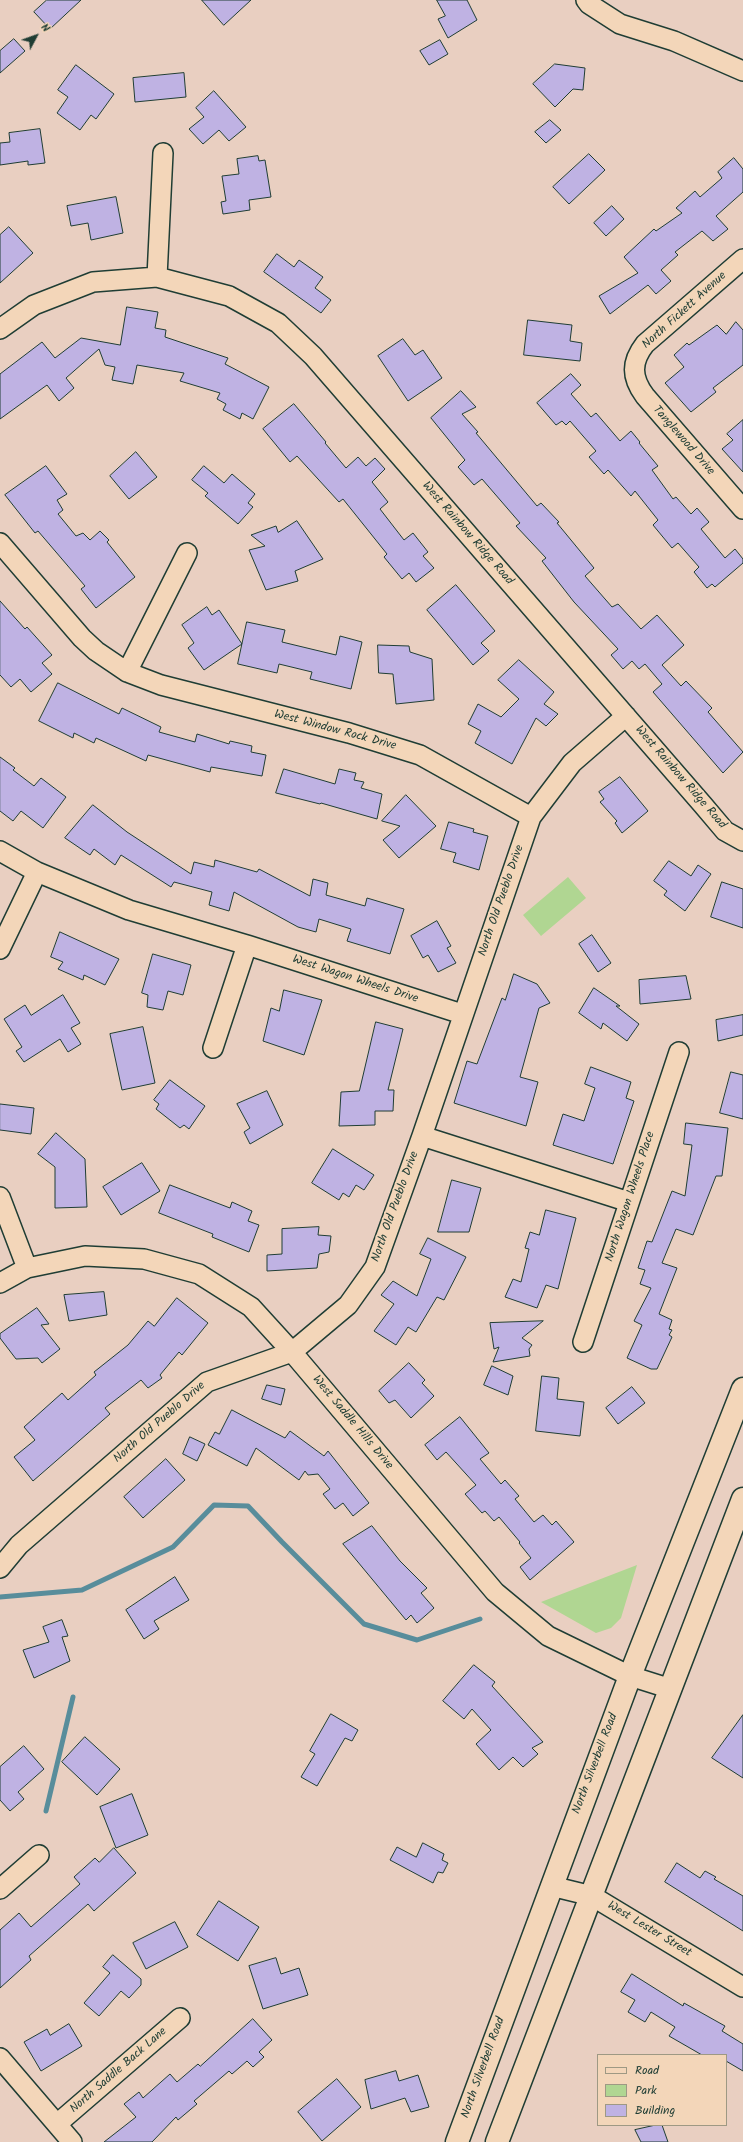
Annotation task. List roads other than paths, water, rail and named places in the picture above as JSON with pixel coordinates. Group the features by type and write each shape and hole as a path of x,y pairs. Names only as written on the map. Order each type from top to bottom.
{"main road":[{"name":"North Silverbell Road","path":"457,2142 630,1676 743,1389"},
{"path":"497,2142 592,1896 668,1688 743,1499"}],"street":[{"path":"586,0 589,4 620,24 674,41 743,71"},
{"path":"157,277 163,153"},
{"name":"North Fickett Avenue","path":"627,367 646,344 743,259"},
{"name":"West Rainbow Ridge Road","path":"0,330 34,305 93,282 157,277 229,296 278,323 303,347 725,831 743,841"},
{"name":"Tanglewood Drive","path":"627,367 636,379 645,396 743,509"},
{"name":"West Window Rock Drive","path":"0,543 82,638 96,651 127,672 171,688 349,733 398,747 420,756 531,817"},
{"path":"127,672 187,553"},
{"name":"North Old Pueblo Drive","path":"0,1568 19,1545 207,1382 292,1352 348,1305 375,1267 422,1136 462,1014 531,817 572,763 626,716"},
{"name":"West Wagon Wheels Drive","path":"0,851 37,872 129,910 247,945 462,1014"},
{"path":"0,949 37,872"},
{"path":"213,1048 247,945"},
{"name":"North Wagon Wheels Place","path":"583,1342 678,1052"},
{"path":"422,1136 629,1202"},
{"path":"0,1197 27,1268"},
{"name":"West Saddle Hills Drive","path":"0,1283 27,1268 85,1256 144,1259 199,1274 250,1307 292,1352 495,1592 548,1636 630,1676 668,1688"},
{"path":"0,1889 39,1855"},
{"name":"West Lester Street","path":"551,1886 592,1896 743,1987"},
{"name":"North Saddle Back Lane","path":"57,2124 180,2018"},
{"path":"0,2058 72,2142"}],"waterway":[{"path":"0,1597 82,1590 173,1547 214,1505 248,1506 364,1624 417,1640 480,1619"},
{"path":"46,1811 73,1697"}]}
